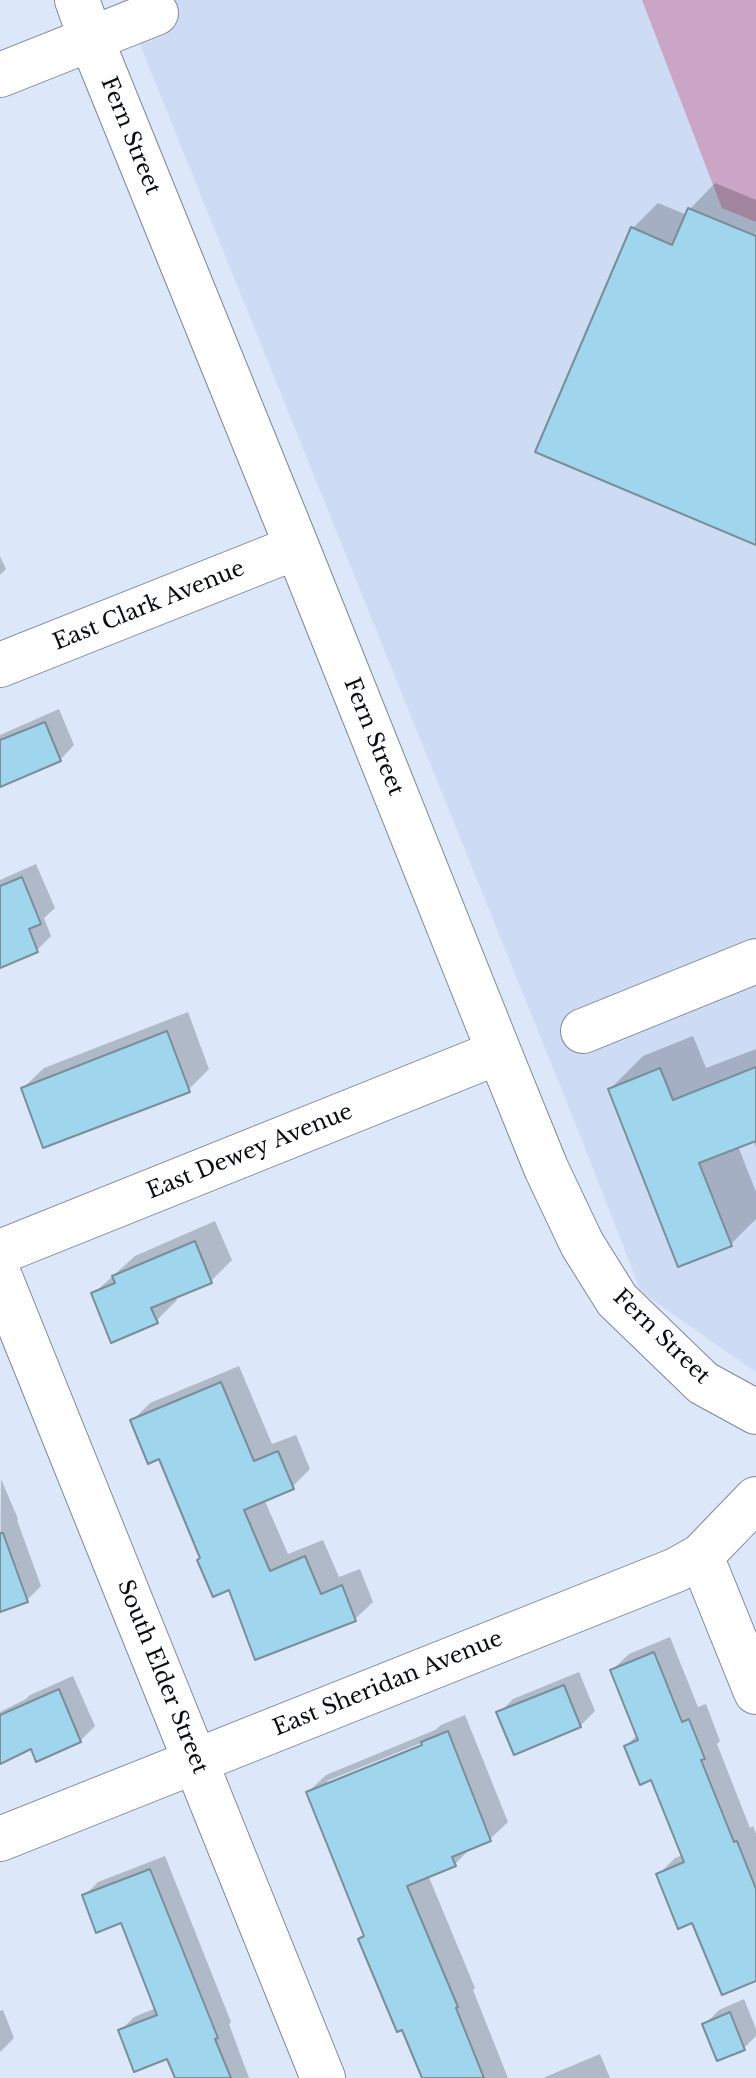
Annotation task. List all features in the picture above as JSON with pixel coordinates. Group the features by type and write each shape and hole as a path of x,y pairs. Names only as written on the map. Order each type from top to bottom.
{"street":[{"path":"0,75 84,20 156,13"},
{"name":"Fern Street","path":"84,20 546,1168 582,1244 617,1300 703,1383 756,1412"},
{"name":"East Clark Avenue","path":"0,665 297,547"},
{"path":"583,1031 756,961"},
{"name":"East Dewey Avenue","path":"0,1252 499,1052"},
{"name":"South Elder Street","path":"0,1277 323,2078"},
{"name":"East Sheridan Avenue","path":"0,1839 676,1570 701,1556 756,1499"},
{"path":"701,1556 756,1692"}],"shaded area":[{"path":"122,0 756,0 756,1372 641,1292"},
{"path":"642,0 756,0 756,222 722,208"}],"building":[{"path":"688,208 756,236 756,545 535,452 631,227 672,245"},
{"path":"45,722 61,761 0,787 0,740"},
{"path":"22,877 41,924 29,929 38,952 0,968 0,886"},
{"path":"167,1031 190,1092 43,1148 21,1088"},
{"path":"756,1067 756,1141 699,1163 732,1246 678,1267 608,1089 660,1068 673,1100"},
{"path":"195,1241 212,1283 151,1308 158,1323 111,1343 91,1293 115,1283 112,1276"},
{"path":"221,1382 254,1461 278,1451 294,1489 244,1510 270,1571 305,1556 321,1594 342,1585 356,1621 255,1660 229,1590 213,1597 159,1459 148,1464 130,1420"},
{"path":"0,1533 3,1533 28,1602 0,1612"},
{"path":"654,1652 682,1722 689,1719 705,1759 701,1760 756,1889 756,1981 722,1995 692,1923 678,1929 656,1874 684,1862 651,1780 640,1785 624,1746 638,1740 610,1670"},
{"path":"564,1685 581,1727 514,1755 496,1712"},
{"path":"59,1689 81,1742 36,1762 31,1749 0,1764 0,1715"},
{"path":"448,1731 491,1841 452,1857 456,1866 407,1886 484,2078 422,2078 402,2030 397,2032 358,1939 364,1936 306,1792 422,1745 421,1742"},
{"path":"150,1869 231,2078 175,2078 167,2059 134,2072 118,2030 157,2015 121,1923 96,1933 82,1895"},
{"path":"730,2012 745,2050 717,2061 702,2024"}]}
